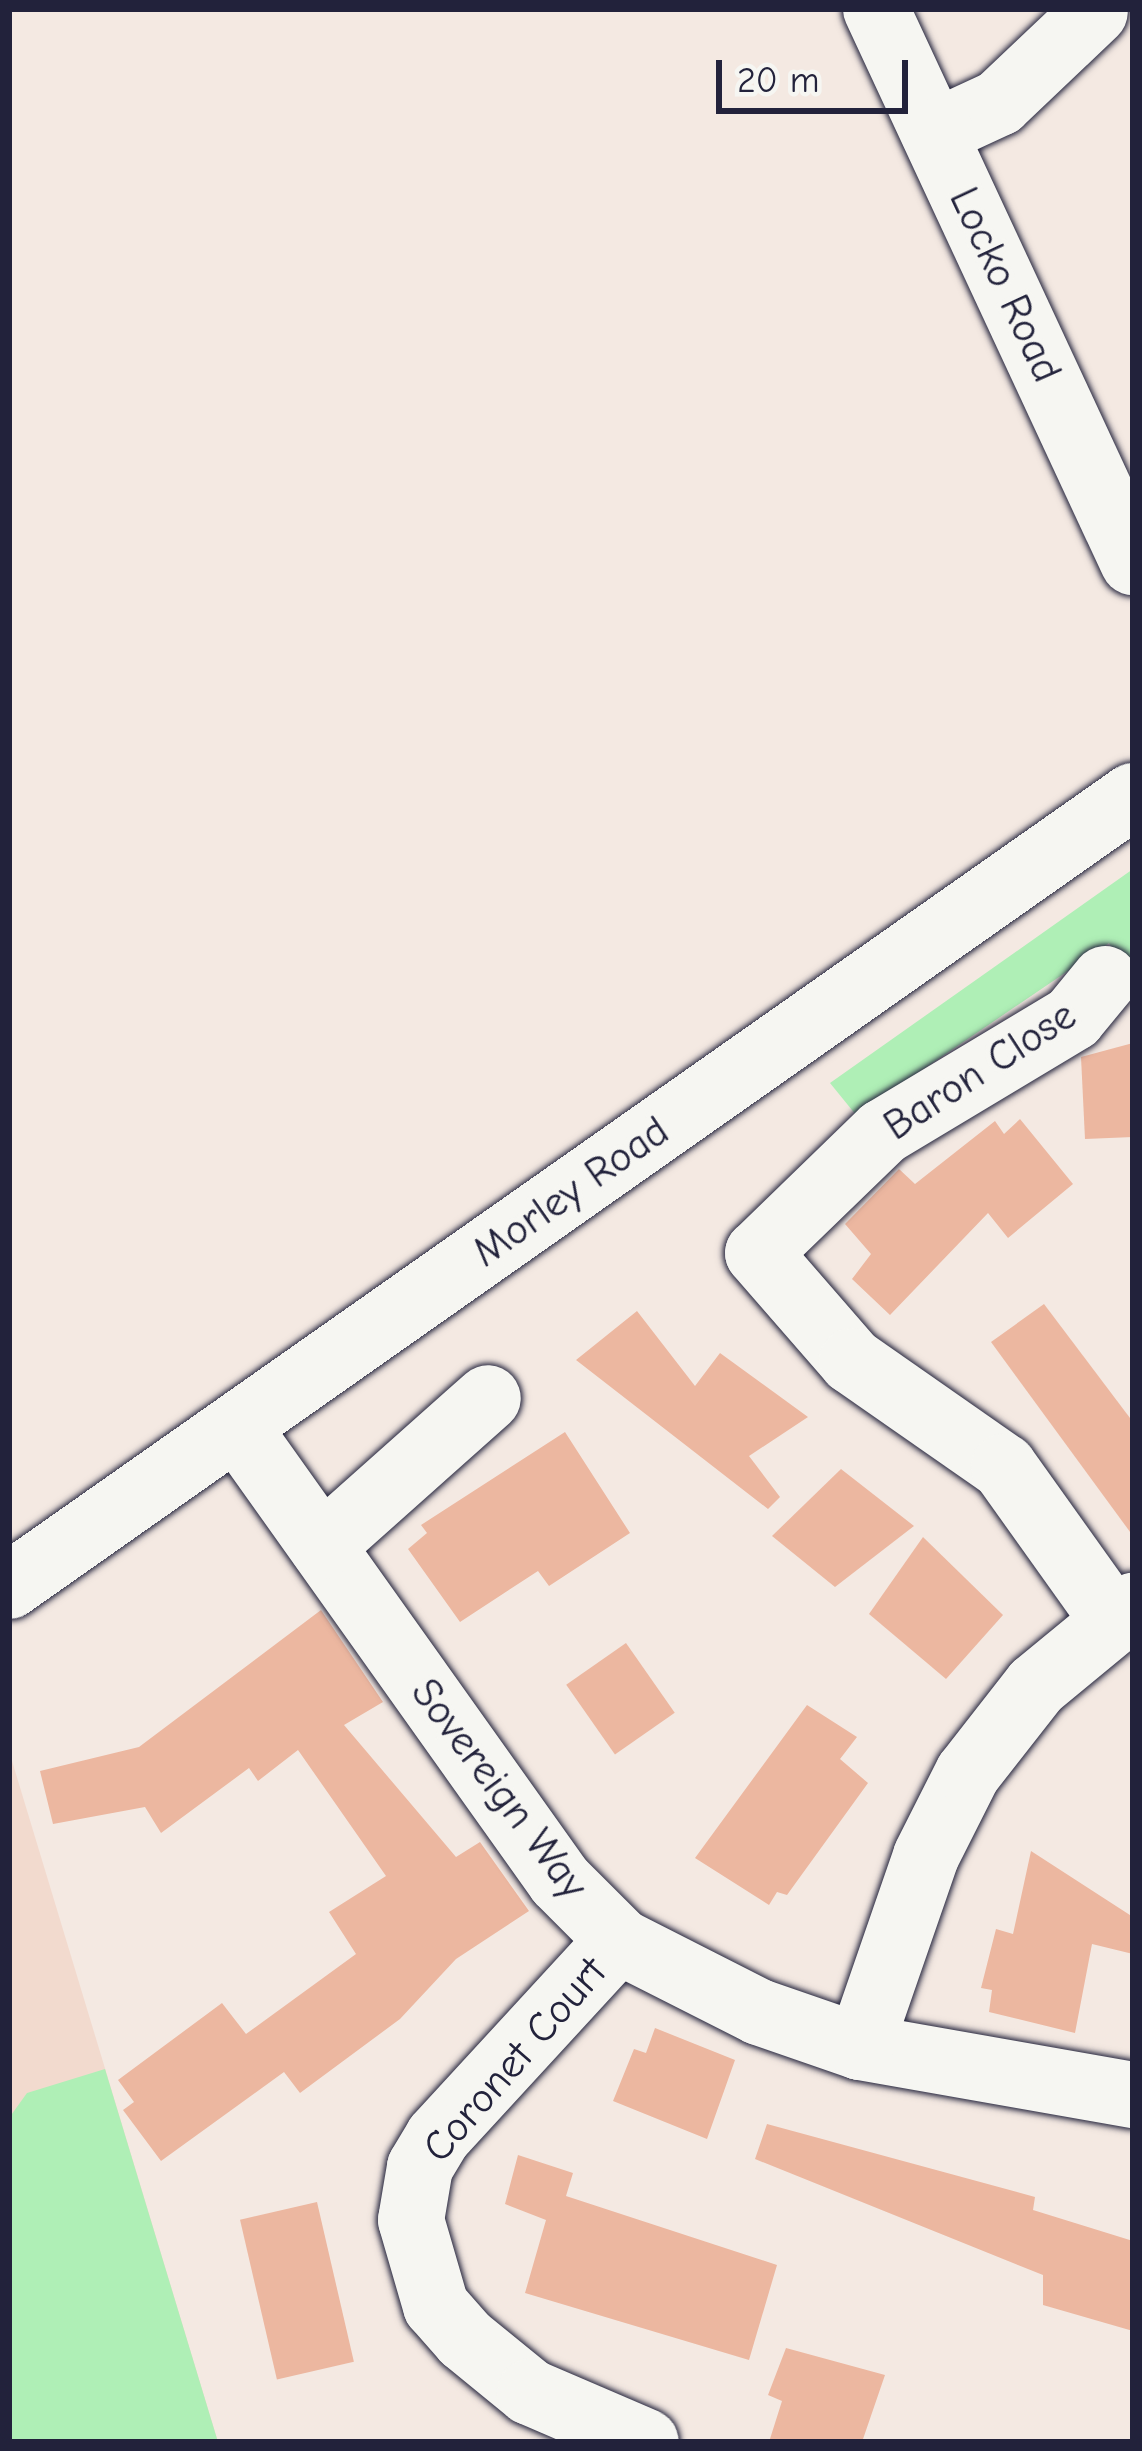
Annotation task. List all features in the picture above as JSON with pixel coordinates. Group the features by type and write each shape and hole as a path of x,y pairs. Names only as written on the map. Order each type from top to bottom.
{"street":[{"name":"Locko Road","path":"876,9 1133,562"},
{"path":"934,133 999,103 1095,12"},
{"name":"Morley Road","path":"9,1586 1133,796"},
{"name":"Baron Close","path":"1105,979 1073,1018 883,1132 758,1253 852,1361 1004,1467 1123,1613"},
{"path":"322,1546 488,1398"},
{"name":"Sovereign Way","path":"238,1427 560,1881 619,1940 706,1989 860,2047 1133,2096"},
{"path":"860,2047 926,1856 968,1773 1036,1686 1123,1613"},
{"name":"Coronet Court","path":"619,1940 438,2137 420,2167 411,2220 436,2306 530,2392 550,2424 646,2442"}],"shaded area":[{"path":"9,1751 218,2442 9,2442"}],"green space":[{"path":"1133,869 1133,993 1109,943 856,1115 830,1083"},
{"path":"105,2069 218,2442 9,2442 9,2118 27,2093"}],"building":[{"path":"1133,1043 1133,1137 1085,1139 1081,1057"},
{"path":"1020,1119 1073,1184 1008,1238 988,1213 890,1315 852,1279 871,1254 845,1224 899,1169 915,1184 995,1121 1004,1134"},
{"path":"1044,1304 1133,1422 1133,1536 991,1342"},
{"path":"637,1311 695,1386 720,1353 808,1417 749,1456 780,1497 768,1509 576,1360"},
{"path":"565,1432 630,1533 549,1586 538,1571 460,1622 408,1549 427,1533 421,1525"},
{"path":"841,1469 914,1526 835,1587 772,1536"},
{"path":"923,1537 1003,1615 946,1679 869,1614"},
{"path":"321,1610 383,1702 344,1725 456,1857 480,1842 529,1911 456,1959 400,2019 300,2093 284,2072 161,2161 123,2110 134,2102 118,2080 222,2003 246,2034 356,1954 329,1912 386,1876 298,1750 258,1781 249,1768 161,1833 145,1807 53,1824 40,1771 139,1747"},
{"path":"626,1643 675,1713 615,1754 566,1685"},
{"path":"807,1705 857,1737 840,1759 868,1783 787,1895 777,1892 769,1905 695,1858"},
{"path":"1031,1851 1133,1917 1133,1954 1092,1944 1075,2033 989,2012 992,1990 981,1988 996,1929 1013,1934"},
{"path":"655,2028 735,2060 707,2139 613,2101 634,2049 646,2053"},
{"path":"767,2124 1035,2197 1033,2210 1133,2241 1133,2331 1043,2305 1043,2275 755,2159"},
{"path":"518,2155 573,2173 566,2196 777,2265 749,2360 525,2293 546,2220 505,2204"},
{"path":"317,2202 354,2362 277,2380 240,2220"},
{"path":"786,2348 885,2375 862,2442 769,2442 782,2401 768,2395"}]}
